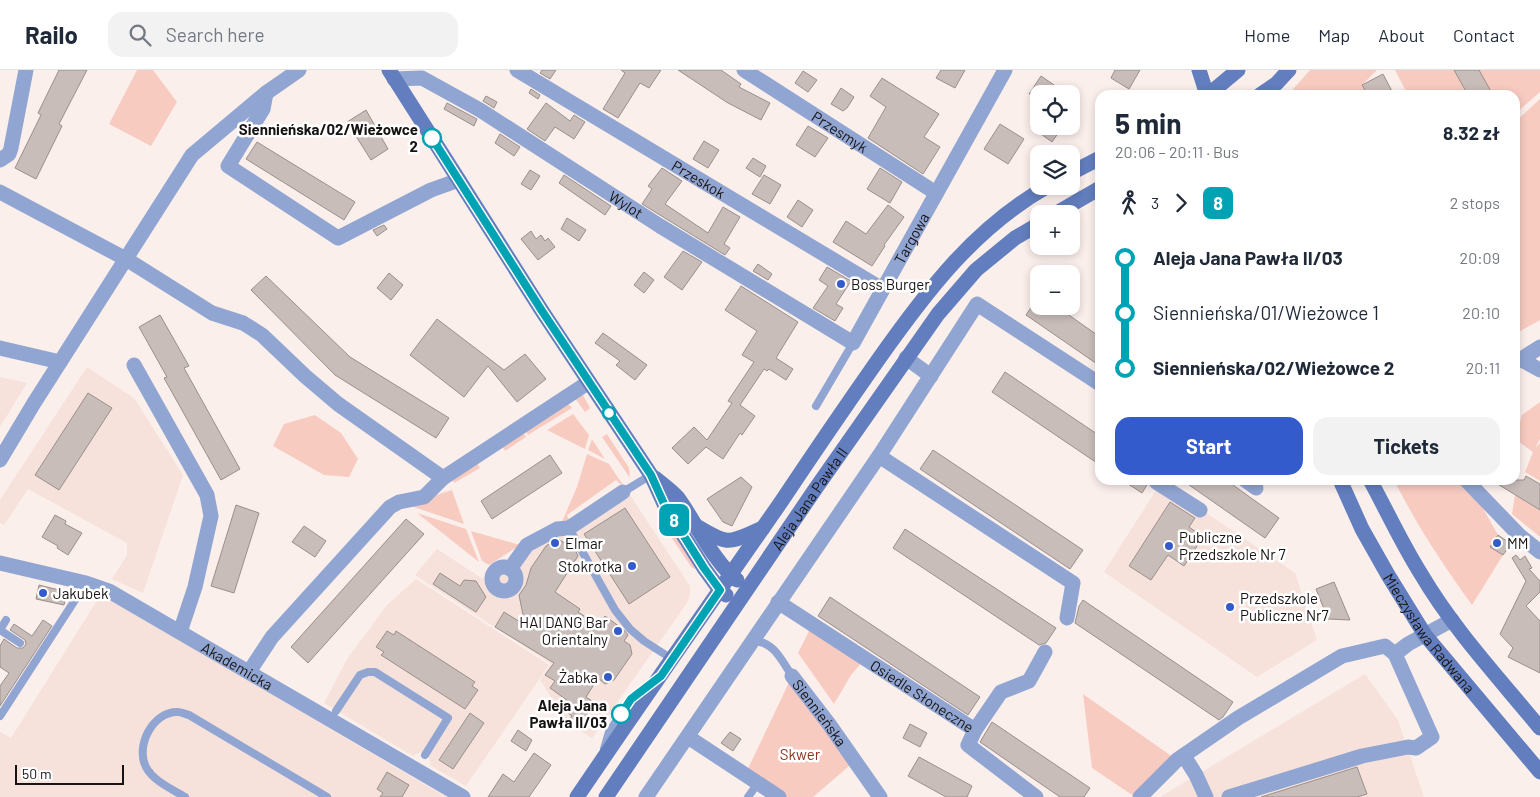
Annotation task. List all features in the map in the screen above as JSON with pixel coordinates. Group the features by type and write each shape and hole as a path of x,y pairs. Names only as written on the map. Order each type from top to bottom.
{"main road":[{"path":"1199,70 1205,90"},
{"path":"1211,90 1224,75 1238,70"},
{"path":"1267,90 1290,70"},
{"path":"392,74 589,382 651,475 665,506 704,568 720,590 738,604"},
{"path":"1224,75 1229,90"},
{"path":"1080,168 1095,161"},
{"path":"1071,205 1095,191"},
{"name":"Aleja Jana Pawła II","path":"672,660 868,374 938,279 960,255 996,222 1032,195"},
{"name":"Aleja Jana Pawła II","path":"606,797 906,358 955,292 976,270 1015,238 1030,229"},
{"path":"651,475 677,497 694,525 731,575 748,588"},
{"name":"Mieczysława Radwana","path":"1342,485 1362,529 1425,635 1540,772"},
{"name":"Mieczysława Radwana","path":"1372,485 1421,575 1452,620 1540,728"},
{"path":"694,525 719,539 732,541 763,528"},
{"path":"577,797 672,660"}],"street":[{"path":"0,160 9,154 12,148 26,70"},
{"path":"0,460 192,155 266,93 299,70"},
{"name":"Przeskok","path":"517,70 882,289"},
{"name":"Przesmyk","path":"744,70 936,193"},
{"name":"Targowa","path":"853,343 1005,70"},
{"name":"Wylot","path":"392,74 422,78 480,110 660,226 853,343"},
{"path":"266,93 263,109 228,166 338,238 431,190 459,180"},
{"path":"0,192 126,259 212,313 243,323 262,335 338,404 442,478"},
{"path":"646,797 880,456 977,304 1095,381"},
{"path":"1520,361 1540,347"},
{"path":"0,348 60,362"},
{"path":"906,358 931,376"},
{"path":"1520,362 1540,370"},
{"path":"134,365 208,495 211,516 195,587 180,632"},
{"path":"249,672 272,637 390,507 399,502 424,497 442,478 589,382"},
{"path":"880,456 1073,583 1067,618"},
{"path":"1161,485 1200,510"},
{"path":"1471,485 1519,536 1540,552"},
{"path":"510,569 527,545 557,529 569,528 623,492"},
{"name":"Akademicka","path":"0,563 86,583 109,591 463,797"},
{"name":"Osiedle Słoneczne","path":"778,602 975,730 1000,692 1029,681 1045,652"},
{"path":"1395,654 1408,644 1452,620"},
{"path":"1140,797 1177,760 1238,718 1342,656 1385,646 1395,654 1432,737 1416,748 1408,747 1362,756 1229,797"},
{"name":"Siennieńska","path":"792,676 829,724 880,797"},
{"path":"975,730 968,744 1036,797"},
{"path":"688,737 779,797"},
{"path":"1184,756 1196,775 1206,797"}],"lane":[{"name":"Targowa","path":"816,406 853,343"},
{"path":"623,492 651,475"},
{"path":"569,528 615,610 630,629 644,642 672,660"},
{"path":"0,716 86,583"},
{"path":"6,620 0,630 20,643"},
{"name":"Siennieńska","path":"752,641 762,641 773,648 792,676"},
{"path":"336,710 360,675 364,672 375,672 448,718 425,755"},
{"path":"186,797 156,779 146,768 142,756 143,744 156,720 168,713 178,712 189,715 327,797"},
{"path":"748,797 758,783"}],"shaded area":[{"path":"87,367 134,398 183,475 143,593 112,579 127,555 127,543 28,489 4,525 0,523 0,500"},
{"path":"0,377 27,383 0,427"},
{"name":"Przedszkole Publiczne Nr7","path":"1159,485 1162,485 1295,573 1317,640 1257,677 1104,572"},
{"path":"630,495 690,586 690,594 687,603 592,738 567,722 540,680 551,664 415,575 437,549 483,579 491,567 529,550 554,534 579,530"},
{"path":"416,579 549,665 466,786 431,766 429,758 420,752 413,756 324,703 347,659 387,605"},
{"path":"101,594 446,797 0,797 0,732 11,738"},
{"path":"1365,674 1398,720 1424,797 1160,797"}],"green space":[{"path":"137,70 153,70 177,102 151,146 109,124"},
{"path":"1310,70 1377,70 1362,85 1365,90 1292,90"},
{"path":"1395,70 1540,70 1540,92 1520,110 1520,90 1405,90"},
{"path":"1540,99 1540,320 1520,331 1520,117"},
{"path":"583,395 590,408 585,412 574,397"},
{"path":"567,402 572,408 528,435 525,431"},
{"path":"1540,402 1540,439 1535,448 1540,443 1540,481 1525,472 1533,452 1520,443 1522,415"},
{"path":"573,414 589,435 585,449 547,430"},
{"path":"315,415 341,433 358,459 349,477 324,475 273,446 284,424"},
{"path":"523,432 526,437 505,451 502,446"},
{"path":"607,434 629,468 630,478 602,437"},
{"path":"592,439 605,459 588,450"},
{"path":"587,454 609,464 623,485 616,480 567,515 569,520 561,524 577,487"},
{"path":"477,463 480,468 454,483 452,479"},
{"path":"1397,485 1461,485 1481,505 1498,535 1490,547 1503,555 1472,605 1430,544"},
{"path":"452,490 464,524 408,505 408,504"},
{"path":"1515,495 1540,510 1540,537 1512,514"},
{"path":"417,513 466,529 479,562"},
{"path":"665,518 696,569 692,568 659,519"},
{"path":"471,531 520,545 489,565 482,561"},
{"path":"812,625 865,659 851,675 834,704 798,653"},
{"name":"Skwer","path":"792,676 855,761 813,797 779,797 745,775"},
{"path":"1083,694 1177,760 1135,797 1092,768"}],"building":[{"path":"59,70 87,70 59,124 62,126 36,179 15,168 41,115 38,113"},
{"path":"542,70 556,70 550,79 540,73"},
{"path":"621,70 661,70 649,88 640,83 618,118 603,109 625,73"},
{"path":"678,70 721,70 741,84 739,87 770,103 761,120 728,103"},
{"path":"941,70 965,70 955,88 936,78"},
{"path":"1115,70 1140,70 1129,89 1111,78"},
{"path":"1454,70 1479,70 1490,90 1465,90"},
{"path":"803,71 817,80 808,92 795,83"},
{"path":"1383,74 1391,90 1365,90 1362,85"},
{"path":"1041,76 1054,85 1035,85"},
{"path":"882,78 939,114 924,137 940,147 923,174 868,138 886,107 870,96"},
{"path":"841,88 854,97 843,111 831,104"},
{"path":"531,89 540,95 538,99 529,93"},
{"path":"486,96 497,102 494,108 483,101"},
{"path":"447,103 477,119 474,126 444,109"},
{"path":"546,103 570,121 574,115 585,122 574,139 555,127 545,141 527,129"},
{"path":"366,110 388,149 371,160 347,122"},
{"path":"1000,124 1024,139 1008,164 984,149"},
{"path":"808,126 828,138 815,157 796,145"},
{"path":"500,134 520,147 514,156 495,143"},
{"path":"1042,135 1057,135 1052,142"},
{"path":"704,141 719,150 708,168 693,159"},
{"path":"257,142 355,202 344,220 246,159"},
{"path":"753,158 766,166 760,177 746,168"},
{"path":"662,168 682,181 665,204 708,233 723,207 740,217 724,244 730,248 725,255 642,204 652,189 648,186"},
{"path":"880,168 902,182 890,203 867,189"},
{"path":"530,170 540,176 531,190 521,184"},
{"path":"564,175 611,206 605,215 559,183"},
{"path":"764,175 781,185 770,204 752,194"},
{"path":"798,200 813,210 802,227 787,217"},
{"path":"888,205 904,217 872,266 833,242 846,221 866,234"},
{"path":"567,218 586,230 579,241 561,229"},
{"path":"384,225 387,229 377,236 373,230"},
{"path":"531,231 536,239 541,235 545,241 548,238 555,247 538,260 521,239"},
{"path":"683,251 702,262 682,290 664,277"},
{"path":"758,264 772,274 768,280 753,271"},
{"path":"827,267 851,281 836,304 843,308 835,321 813,308 828,286 819,280"},
{"path":"644,272 654,280 644,293 634,285"},
{"path":"389,273 403,285 391,300 377,288"},
{"path":"266,276 350,357 449,418 436,438 335,375 251,290"},
{"path":"741,286 798,322 776,358 793,369 786,380 769,369 767,371 764,369 740,405 755,416 742,435 740,433 723,459 706,447 688,464 672,448 694,427 707,440 732,403 728,401 754,362 742,355 757,331 725,310"},
{"path":"1030,309 1030,315 1069,315 1095,333 1095,363 1026,315"},
{"path":"160,315 189,366 184,368 240,469 221,480 164,378 167,377 139,327"},
{"path":"437,319 504,370 525,354 546,379 517,402 488,366 464,397 410,355"},
{"path":"603,333 647,365 635,380 616,365 620,361 595,343"},
{"path":"1005,372 1095,433 1095,462 992,392"},
{"path":"88,393 112,408 59,490 35,475"},
{"path":"933,450 1083,550 1070,569 920,469"},
{"path":"550,455 562,473 492,519 481,501"},
{"path":"1526,476 1540,484 1540,510 1499,485 1520,485 1520,480 1524,480"},
{"path":"741,477 752,487 732,526 723,522 707,499"},
{"path":"1130,485 1147,485 1142,493"},
{"path":"1189,485 1233,485 1279,518 1265,538"},
{"name":"Publiczne Przedszkole Nr 7","path":"1170,502 1195,518 1189,527 1203,537 1184,566 1168,555 1151,580 1129,566"},
{"path":"236,505 259,513 234,593 211,586"},
{"path":"625,508 670,577 629,604 584,534"},
{"path":"55,515 66,521 65,524 82,533 68,555 57,548 58,546 42,537"},
{"path":"406,519 424,534 308,663 291,647"},
{"path":"304,526 326,541 315,557 292,542"},
{"path":"905,529 1056,628 1046,643 1039,645 893,548"},
{"path":"1498,535 1511,544 1503,555 1490,547"},
{"path":"558,539 575,549 578,556 555,592 580,609 578,612 598,625 605,616 624,630 628,635 624,641 630,645 632,654 614,680 605,684 598,678 586,697 595,703 579,726 569,720 572,716 563,709 568,701 550,688 555,681 545,675 554,663 495,627 504,612 525,625 519,595 526,585 531,568 546,546"},
{"path":"1516,555 1520,560 1525,556 1532,568 1529,569 1540,581 1540,592 1526,606 1540,621 1540,673 1508,657 1513,648 1500,634 1526,581 1512,558"},
{"path":"440,573 460,586 464,580 476,581 486,597 476,612 433,584"},
{"path":"1334,582 1350,620 1328,619 1316,589"},
{"path":"39,585 67,592 64,605 36,599"},
{"path":"830,597 980,697 968,715 818,616"},
{"path":"1083,600 1233,702 1223,717 1219,720 1075,623 1079,606"},
{"path":"43,620 52,626 0,706 0,686 9,673 0,667 0,646 4,639 17,648 23,648 26,644 25,640 10,630 14,624 32,636"},
{"path":"387,631 394,635 396,631 475,682 472,686 478,690 465,709 381,655 384,652 376,647"},
{"path":"470,713 484,723 453,769 439,760"},
{"path":"992,722 1090,788 1084,797 1060,797 980,742"},
{"path":"910,724 927,733 920,747 903,738"},
{"path":"518,730 532,740 526,751 511,741"},
{"path":"730,732 741,739 733,751 721,743"},
{"path":"534,753 551,765 529,797 488,797 503,774 514,782"},
{"path":"919,757 972,786 967,797 946,797 908,776"},
{"path":"1357,767 1367,794 1357,797 1261,797"},
{"path":"387,772 409,785 402,797 380,797 383,793 377,789"}],"bus line":[{"name":"8","path":"432,138 542,311 651,475 665,506 720,590 661,676 631,699 621,714"}],"place":[{"name":"Siennieńska/02/Wieżowce 2","path":"432,138"},
{"name":"Boss Burger","path":"841,284"},
{"name":"Elmar","path":"555,543"},
{"name":"MM","path":"1497,543"},
{"name":"Publiczne Przedszkole Nr 7","path":"1169,546"},
{"name":"Stokrotka","path":"632,566"},
{"name":"Jakubek","path":"43,593"},
{"name":"Przedszkole Publiczne Nr7","path":"1230,607"},
{"name":"HAI DANG Bar Orientalny","path":"618,631"},
{"name":"Żabka","path":"608,677"},
{"name":"Aleja Jana Pawła II/03","path":"621,714"}]}
